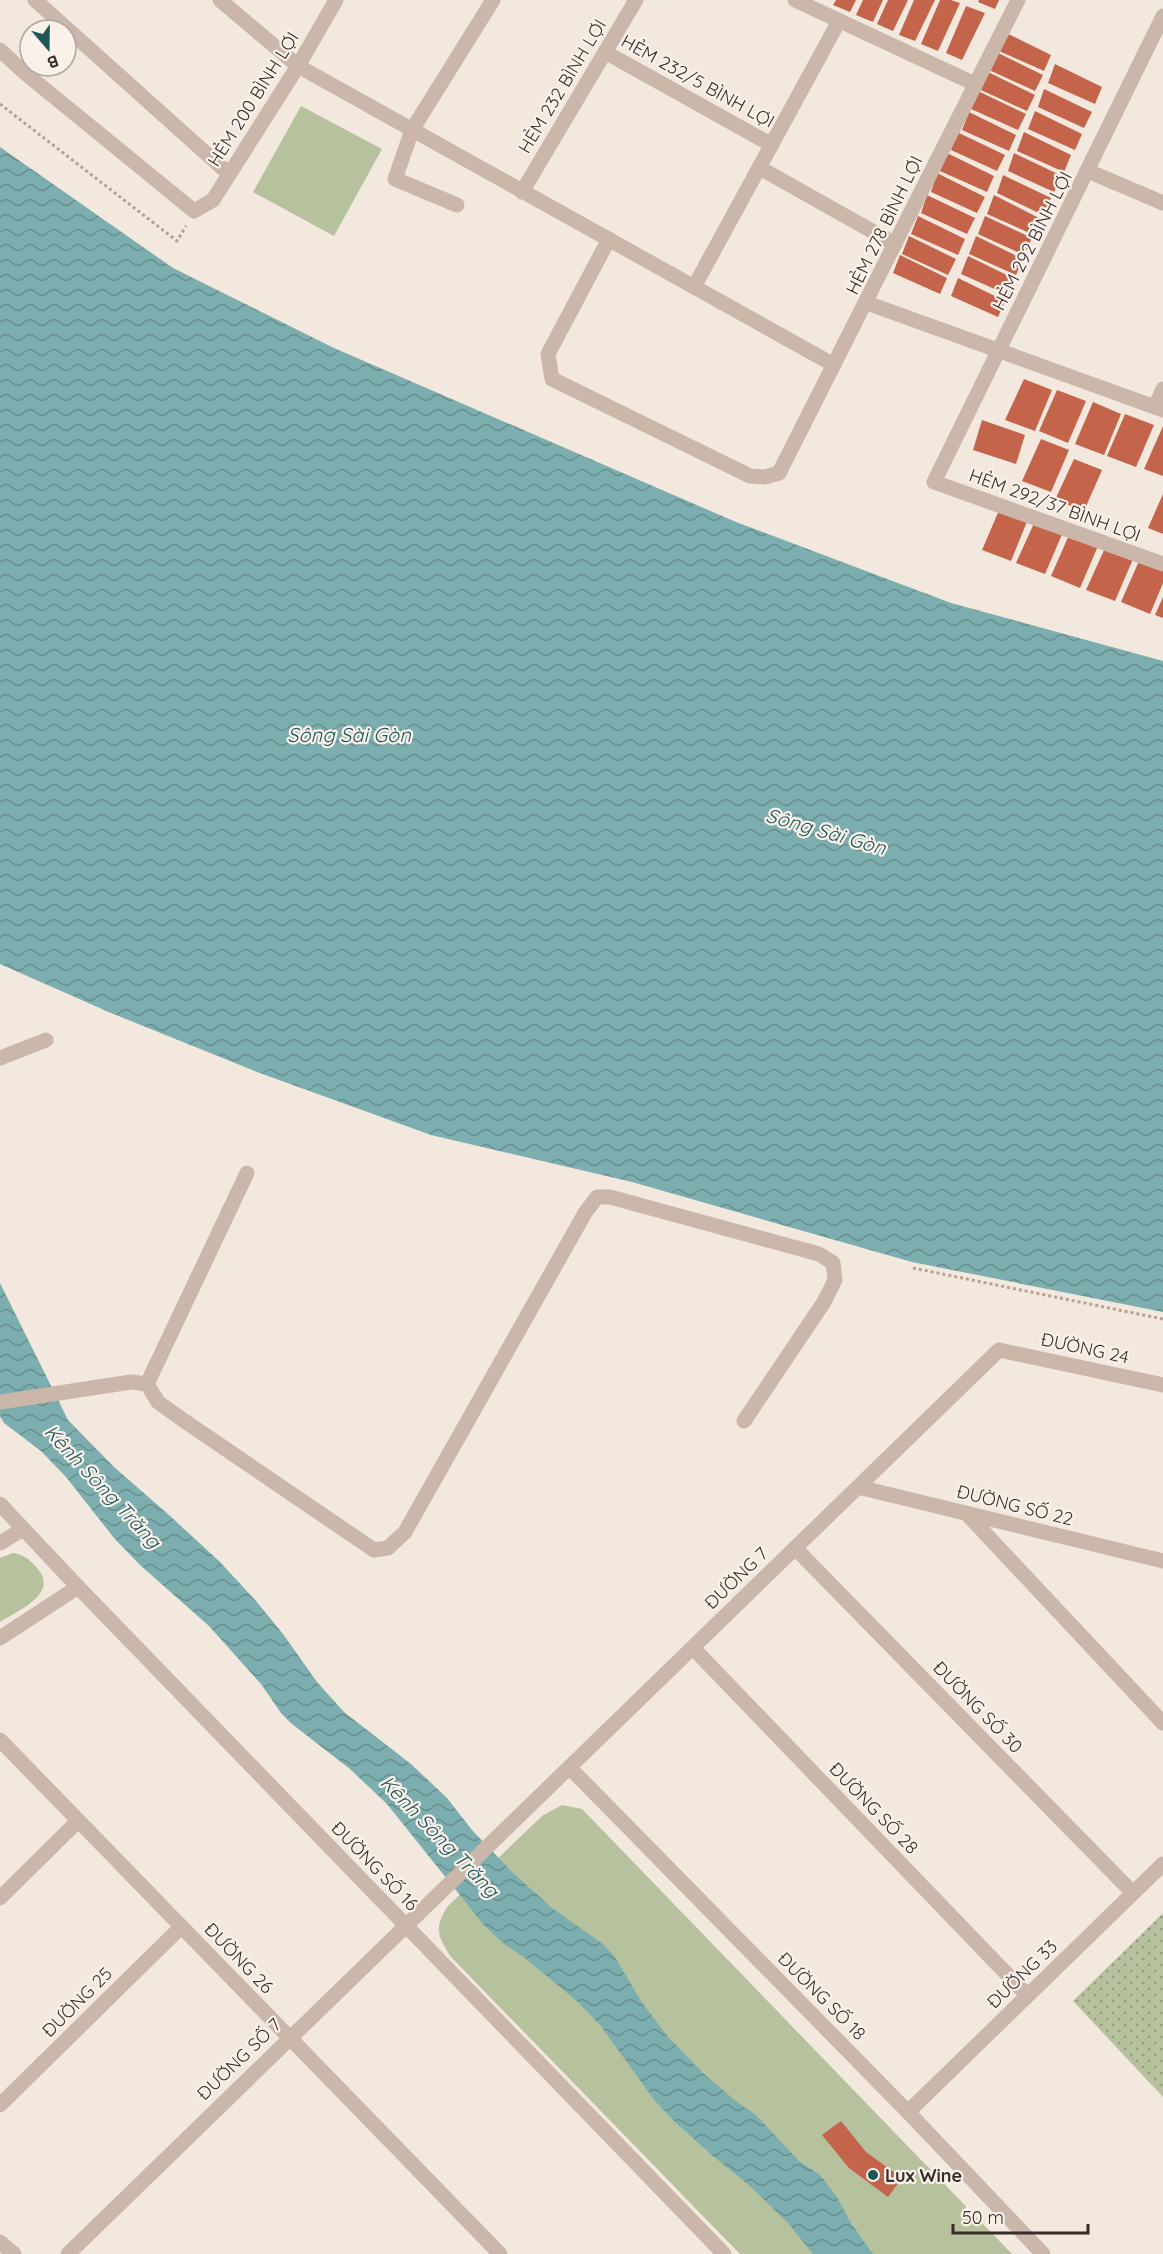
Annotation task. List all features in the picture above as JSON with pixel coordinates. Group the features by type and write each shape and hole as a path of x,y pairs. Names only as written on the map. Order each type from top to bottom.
{"street":[{"path":"35,0 229,174"},
{"path":"220,0 298,66 834,365"},
{"name":"HẺM 200 BÌNH LỢI","path":"0,50 194,211 213,200 298,66 336,0"},
{"path":"456,205 395,179 412,130 493,0"},
{"name":"HẺM 232 BÌNH LỢI","path":"522,192 636,0"},
{"path":"795,0 975,84"},
{"name":"HẺM 278 BÌNH LỢI","path":"609,239 548,354 552,379 750,476 760,478 774,475 784,466 1018,0"},
{"name":"HẺM 292 BÌNH LỢI","path":"934,482 1163,16"},
{"path":"694,287 839,21"},
{"name":"HẺM 232/5 BÌNH LỢI","path":"605,52 772,145"},
{"path":"760,168 895,244"},
{"path":"1088,171 1163,203"},
{"path":"867,303 1159,408 1163,389"},
{"name":"HẺM 292/37 BÌNH LỢI","path":"934,482 1163,564"},
{"path":"0,1058 46,1040"},
{"path":"147,1384 248,1173"},
{"path":"0,1402 106,1388 131,1382 147,1384 158,1401 183,1420 374,1550 388,1548 405,1532 585,1213 597,1197 610,1197 819,1254 833,1263 835,1280 744,1421"},
{"name":"ĐƯỜNG 24","path":"999,1350 1163,1385"},
{"name":"ĐƯỜNG 7","path":"439,1894 999,1350"},
{"name":"ĐƯỜNG SỐ 22","path":"858,1487 1163,1561"},
{"name":"ĐƯỜNG SỐ 16","path":"0,1504 724,2254"},
{"path":"966,1513 1163,1723"},
{"path":"0,1543 23,1528"},
{"name":"ĐƯỜNG SỐ 30","path":"795,1548 1133,1893"},
{"path":"0,1638 78,1587"},
{"name":"ĐƯỜNG SỐ 28","path":"693,1648 1028,1995"},
{"name":"ĐƯỜNG 26","path":"0,1740 500,2254"},
{"name":"ĐƯỜNG SỐ 18","path":"570,1767 908,2112 1043,2254"},
{"path":"0,1898 78,1821"},
{"name":"ĐƯỜNG 33","path":"908,2112 1163,1864"},
{"name":"ĐƯỜNG SỐ 7","path":"68,2254 289,2037 439,1894"},
{"name":"ĐƯỜNG 25","path":"0,2105 181,1926"},
{"path":"0,2242 14,2254"}],"path":[{"path":"0,105 177,241"},
{"path":"913,1268 1163,1318"}],"green space":[{"path":"301,106 382,149 334,236 253,192"},
{"path":"13,1553 23,1556 33,1564 42,1576 44,1585 41,1593 34,1600 0,1622 0,1558"},
{"path":"562,1805 582,1809 1012,2254 740,2254 451,1957 440,1937 439,1926 448,1906 542,1816"},
{"path":"1163,1913 1163,2097 1073,2001"}],"water":[{"name":"Sông Sài Gòn","path":"0,147 173,268 334,348 736,522 951,603 1163,661 1163,1312 912,1262 632,1182 431,1135 257,1072 111,1013 0,964"},
{"name":"Kênh Sông Trăng","path":"0,1283 68,1420 114,1467 220,1562 256,1601 317,1682 344,1712 411,1764 447,1798 472,1830 511,1871 552,1908 603,1944 615,1957 641,2001 668,2037 704,2074 755,2114 799,2161 820,2175 837,2197 851,2223 873,2254 813,2254 788,2223 750,2186 675,2122 655,2101 600,2025 578,2002 525,1958 503,1943 483,1924 387,1804 350,1769 292,1724 281,1713 261,1684 209,1626 140,1565 114,1538 66,1477 41,1451 4,1423 0,1416"}],"building":[{"path":"836,0 856,0 850,12 833,5"},
{"path":"863,0 883,0 873,22 856,15"},
{"path":"888,0 908,0 893,31 877,24"},
{"path":"914,0 935,0 915,41 899,35"},
{"path":"940,0 960,3 938,51 921,44"},
{"path":"979,0 999,0 995,9 978,2"},
{"path":"966,6 985,13 962,60 946,53"},
{"path":"1004,32 1051,55 1044,71 997,50"},
{"path":"996,52 1043,75 1035,91 989,70"},
{"path":"1055,64 1102,87 1095,104 1048,83"},
{"path":"988,72 1035,95 1027,111 981,90"},
{"path":"1044,89 1092,112 1084,128 1038,107"},
{"path":"978,91 1026,114 1018,130 971,109"},
{"path":"1035,111 1082,134 1075,150 1028,129"},
{"path":"969,112 1016,135 1009,151 962,130"},
{"path":"957,132 1005,155 997,171 951,150"},
{"path":"1024,132 1071,155 1064,172 1017,151"},
{"path":"947,153 994,176 987,192 940,171"},
{"path":"1014,153 1062,176 1054,192 1008,171"},
{"path":"937,173 985,197 977,213 931,192"},
{"path":"1003,175 1051,198 1043,215 997,193"},
{"path":"927,195 975,218 967,234 921,213"},
{"path":"994,195 1041,219 1034,235 987,214"},
{"path":"918,216 965,239 958,255 911,234"},
{"path":"985,216 1032,238 1024,255 978,234"},
{"path":"909,236 956,259 948,275 902,254"},
{"path":"976,236 1023,259 1016,275 969,254"},
{"path":"900,255 947,278 940,294 893,273"},
{"path":"968,256 1015,279 1008,295 961,274"},
{"path":"958,278 1005,301 998,317 951,296"},
{"path":"1024,379 1052,390 1035,431 1005,420"},
{"path":"1057,390 1086,401 1068,443 1039,431"},
{"path":"1093,402 1121,414 1104,455 1075,444"},
{"path":"1125,414 1154,425 1136,467 1107,456"},
{"path":"982,420 1025,435 1016,464 973,450"},
{"path":"1163,426 1163,476 1144,469"},
{"path":"1041,439 1069,450 1051,492 1022,481"},
{"path":"1074,459 1102,470 1084,511 1055,500"},
{"path":"1163,494 1163,534 1148,528"},
{"path":"1000,508 1028,519 1011,561 982,550"},
{"path":"1035,521 1063,532 1045,574 1016,563"},
{"path":"1069,535 1098,546 1080,588 1051,576"},
{"path":"1105,548 1133,559 1115,601 1086,590"},
{"path":"1139,561 1163,570 1163,583 1150,614 1121,602"},
{"path":"1163,597 1163,618 1155,615"},
{"path":"841,2121 866,2152 902,2178 888,2197 849,2168 822,2135"}],"place":[{"name":"Lux Wine","path":"873,2175"}]}
